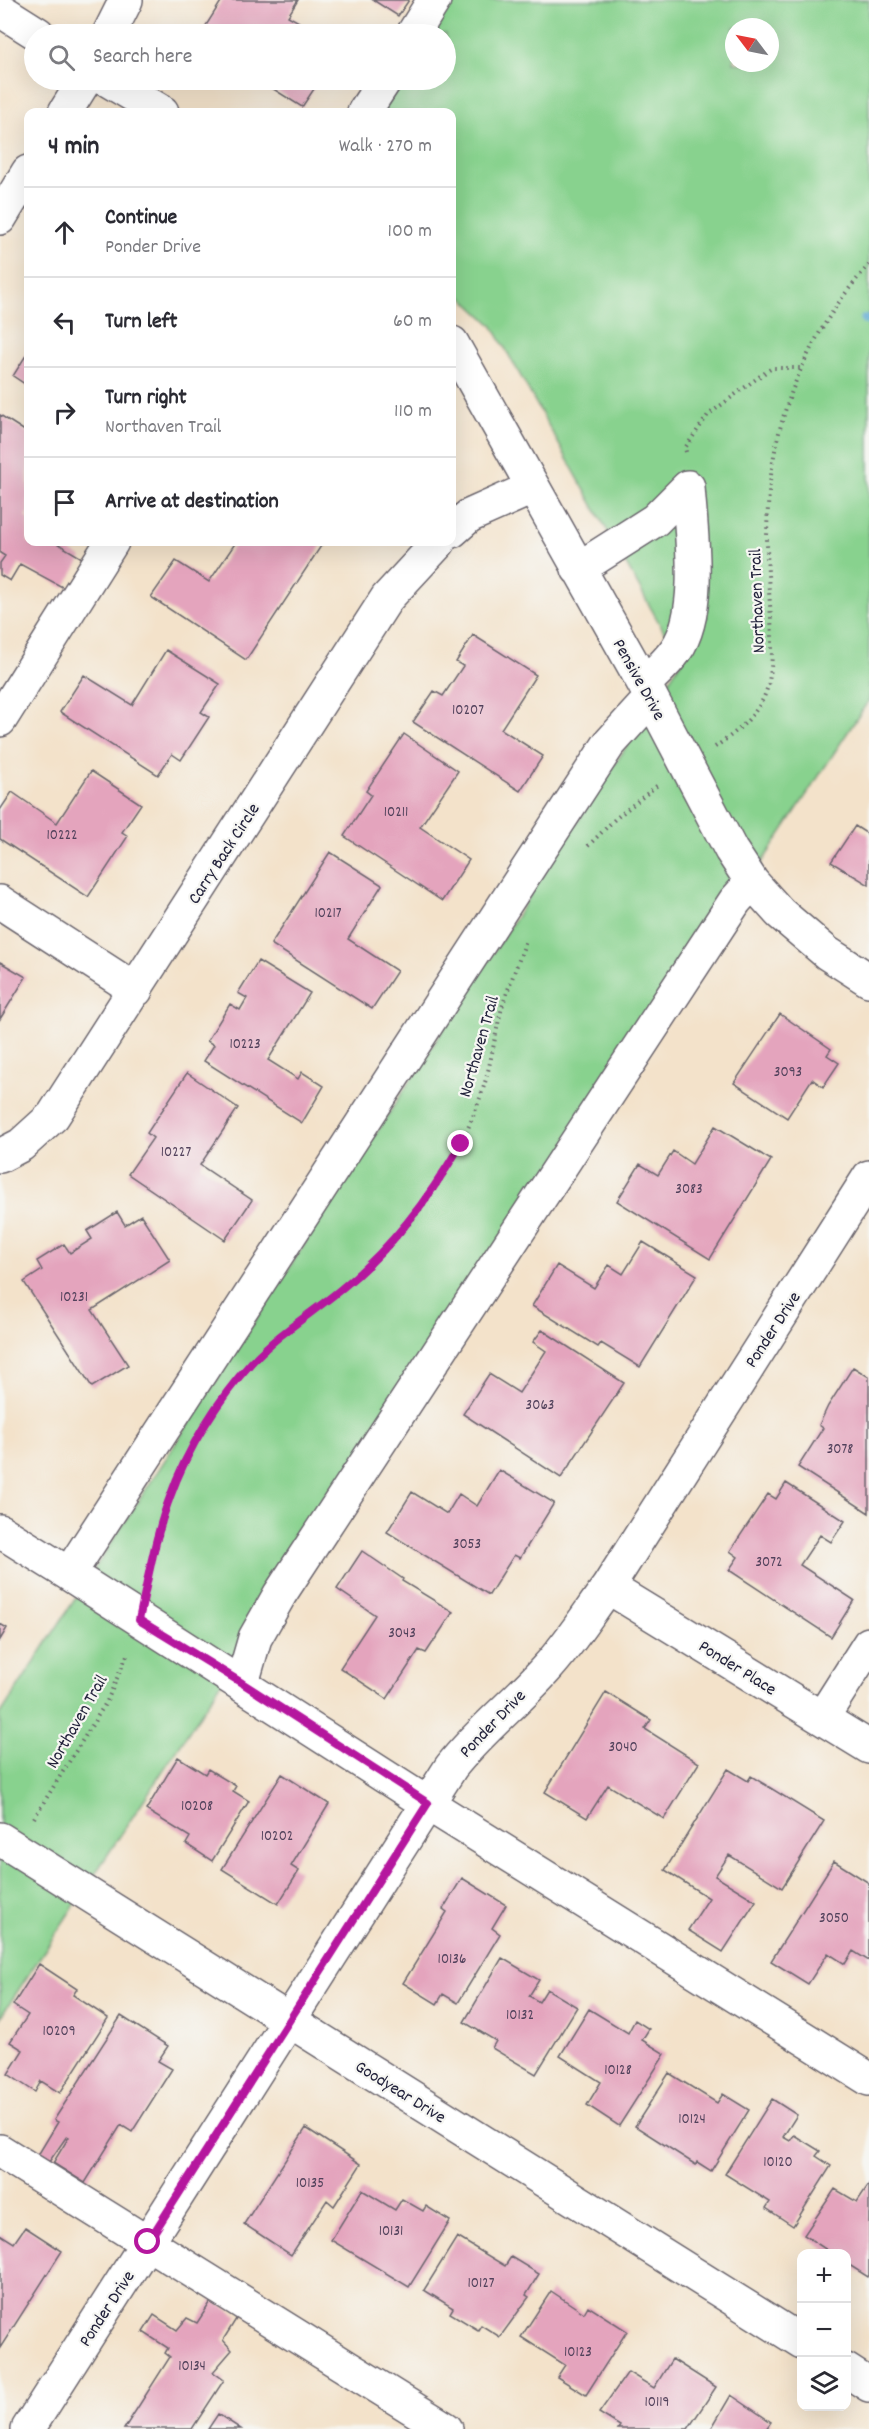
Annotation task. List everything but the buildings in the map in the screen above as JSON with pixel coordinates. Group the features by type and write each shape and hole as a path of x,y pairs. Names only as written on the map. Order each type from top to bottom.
{"street":[{"path":"114,24 126,0"},
{"path":"419,24 434,0"},
{"path":"0,10 24,25"},
{"path":"68,108 79,90"},
{"path":"125,90 155,108"},
{"path":"367,108 378,90"},
{"path":"0,218 24,179"},
{"name":"Pensive Drive","path":"456,350 647,691 731,850 752,882 780,912 827,953 869,980"},
{"path":"578,569 655,520 688,487"},
{"path":"69,1574 603,754 677,650 690,622 692,561 688,487"},
{"path":"456,527 469,516 532,488"},
{"path":"0,720 109,546"},
{"name":"Carry Back Circle","path":"0,1156 21,1145 53,1116 387,598 435,546"},
{"path":"242,1683 255,1638 280,1594 735,901 752,882"},
{"path":"0,902 136,990"},
{"name":"Ponder Drive","path":"28,2429 451,1767 474,1738 546,1670 567,1645 608,1587 869,1177"},
{"path":"0,1531 869,2079"},
{"name":"Ponder Place","path":"608,1587 869,1747"},
{"path":"822,1718 869,1644"},
{"name":"Goodyear Drive","path":"7,1843 797,2339"},
{"path":"0,2151 446,2429"},
{"path":"851,2373 869,2385"}],"path":[{"name":"Northaven Trail","path":"583,853 615,819 687,764 733,735 753,714 764,697 773,652 767,537 772,467 785,411 801,368 825,324 869,265"},
{"path":"688,487 685,448 708,415 772,368 801,368"},
{"name":"Northaven Trail","path":"246,1370 282,1333 340,1291 378,1257 435,1188 461,1144 483,1089 503,1004 529,932"},
{"name":"Northaven Trail","path":"7,1843 107,1701 126,1660 139,1620 170,1497 187,1458"}],"green space":[{"path":"451,0 869,0 869,700 0,2018 0,1715 681,662 492,325 456,292 456,108 384,108 395,90 456,90 456,24 435,24"}],"waterway":[{"path":"865,319 869,321"}],"route":[{"path":"148,2242 428,1803 242,1683 139,1620 157,1538 170,1497 187,1458 226,1394 282,1333 340,1291 378,1257 411,1220 435,1188 461,1144"}]}
